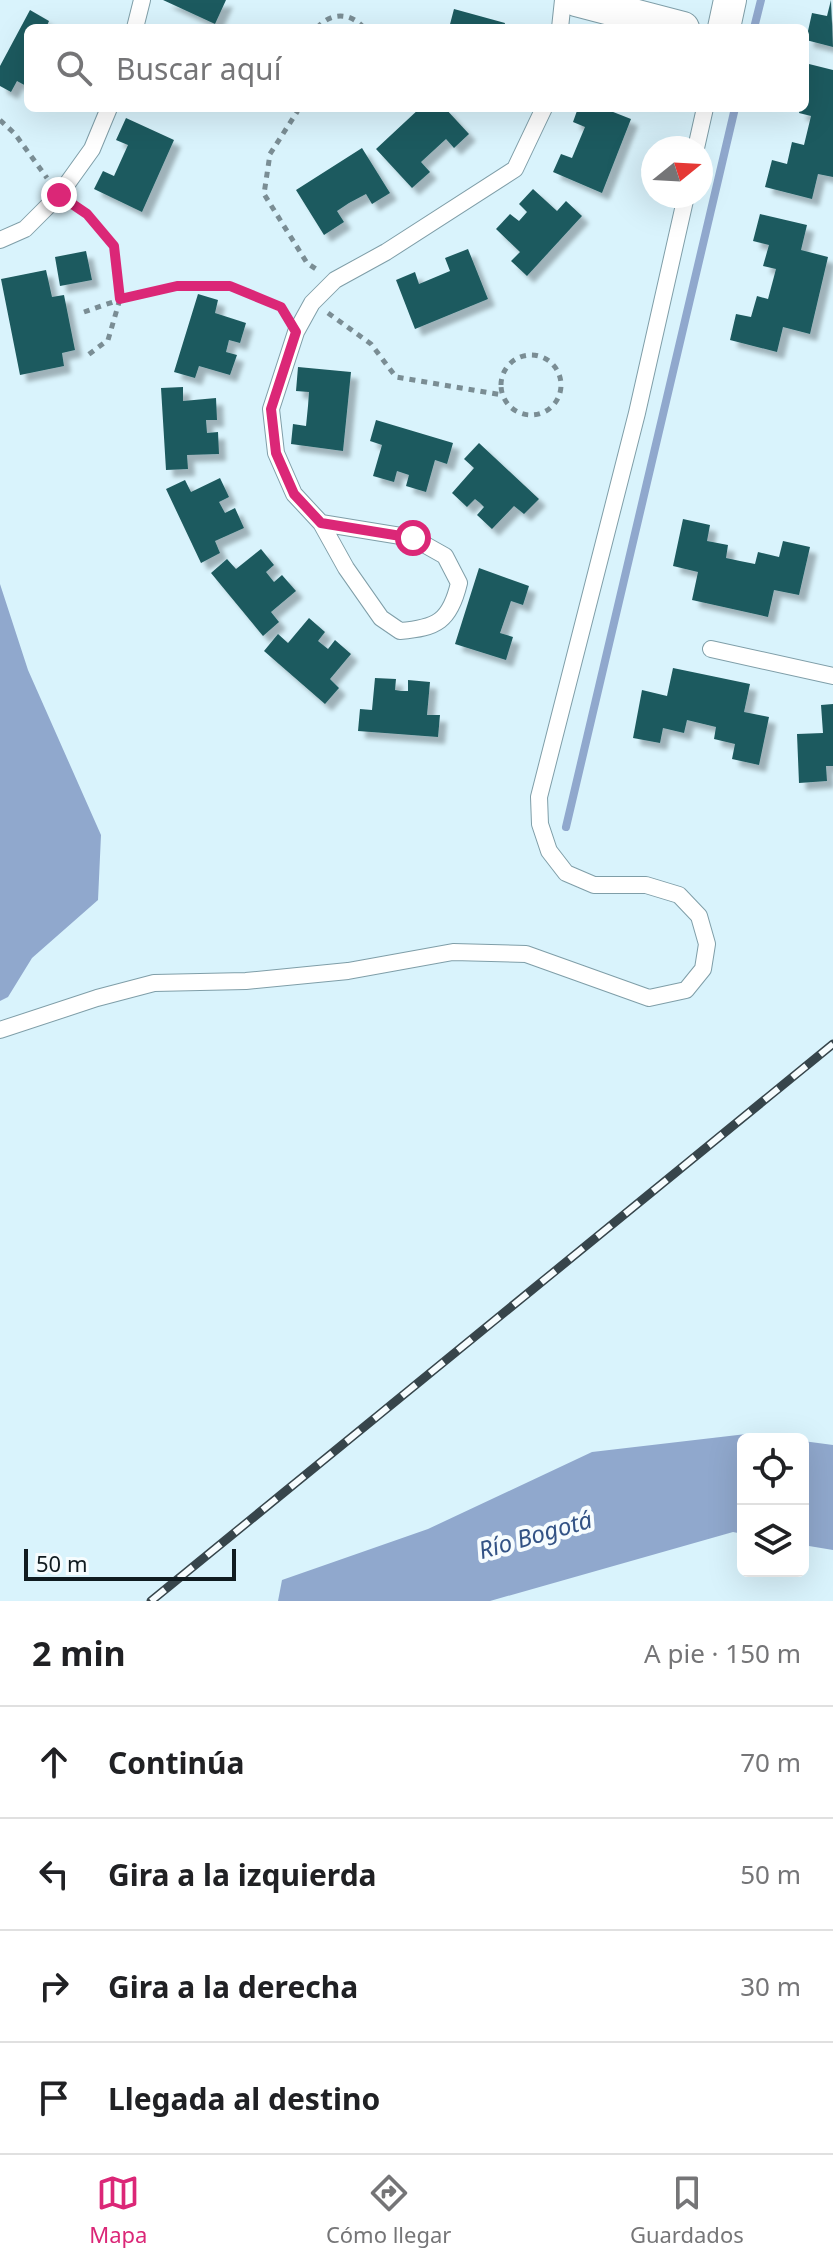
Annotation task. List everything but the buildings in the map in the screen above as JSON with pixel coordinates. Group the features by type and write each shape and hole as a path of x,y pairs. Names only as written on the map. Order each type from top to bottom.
{"street":[{"path":"576,0 668,24"},
{"path":"725,24 730,0"}],"lane":[{"path":"136,24 142,0"},
{"path":"560,24 563,0"},
{"path":"0,240 25,229 59,195 92,149 107,112"},
{"path":"321,523 413,538 445,556 459,583 455,600 443,621 422,630 400,631 381,618 346,568 321,523 294,494 276,453 271,409 296,332 312,303 335,280 386,252 515,169 542,112"},
{"path":"699,136 704,112"},
{"path":"0,1030 154,983 246,981 333,972 453,952 526,954 649,998 686,990 703,969 707,944 699,916 679,895 646,885 594,885 566,873 549,851 540,824 539,797 637,413 683,208"},
{"path":"711,649 833,676"}],"path":[{"path":"322,24 338,15 355,19 360,24"},
{"path":"296,112 270,154 264,194 307,263 335,280"},
{"path":"0,120 15,134 59,195 87,214 114,246 120,299 108,340 88,355"},
{"path":"84,312 120,299 177,286 230,286 281,307 296,332"},
{"path":"312,303 371,344 396,377 503,395 516,411 536,414 554,404 559,395 560,376 549,361 533,355 515,359 503,375 503,395"}],"water":[{"path":"0,584 28,670 101,835 98,900 32,958 8,997 0,1001"},
{"name":"Río Bogotá","path":"737,1435 737,1533 490,1601 278,1601 282,1580 428,1529 592,1452"},
{"path":"809,1442 833,1445 833,1550 809,1546"}],"waterway":[{"path":"755,24 761,0"},
{"path":"566,827 734,112"}],"railway":[{"path":"151,1601 833,1044"}],"route":[{"path":"59,195 87,214 114,246 120,299 177,286 230,286 281,307 296,332 271,409 276,453 294,494 321,523 413,538"}]}
